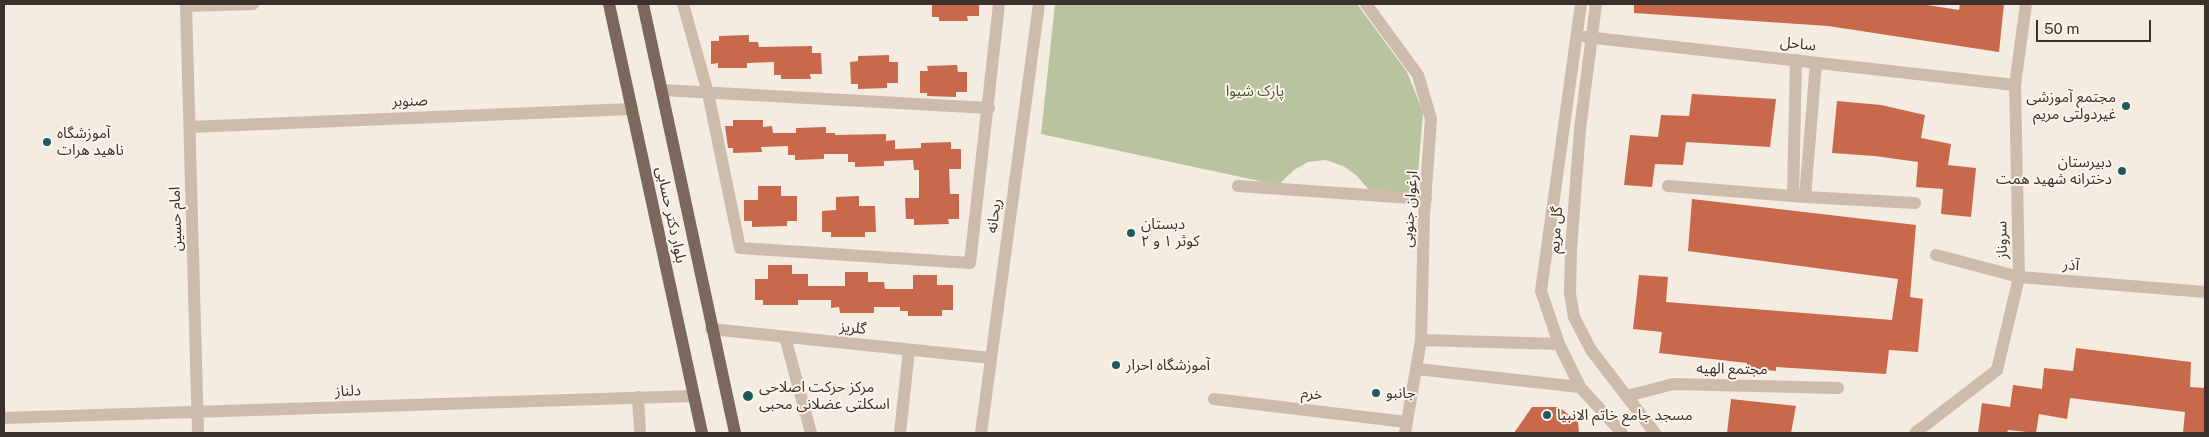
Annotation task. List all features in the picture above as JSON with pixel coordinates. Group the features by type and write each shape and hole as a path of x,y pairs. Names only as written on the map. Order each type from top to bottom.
{"main road":[{"name":"بلوار دکتر حسابی","path":"609,4 702,433"},
{"name":"بلوار دکتر حسابی","path":"643,4 735,433"}],"street":[{"path":"186,5 254,4"},
{"path":"682,4 708,93 740,248 961,263 970,263 989,108 999,4"},
{"name":"ریحانه","path":"981,433 1039,4"},
{"name":"ارغوان جنوبی","path":"1366,4 1418,75 1426,96 1431,119 1421,340 1405,428"},
{"name":"گل مریم","path":"1581,4 1541,291 1559,344 1580,388 1622,433"},
{"name":"گل مریم","path":"1596,4 1580,129 1571,249 1570,293 1574,317 1590,350 1655,433"},
{"name":"سروناز","path":"1915,433 1997,370 2019,277 2016,85 2026,4"},
{"name":"امام حسین","path":"186,5 198,433"},
{"name":"ساحل","path":"1577,36 2016,85"},
{"path":"1796,60 1799,197"},
{"path":"1799,197 1816,63"},
{"path":"662,90 989,108"},
{"name":"صنوبر","path":"190,127 632,109"},
{"path":"1238,186 1426,199"},
{"path":"1668,186 1915,204"},
{"name":"آذر","path":"1936,255 2019,277 2205,292"},
{"name":"گلریز","path":"712,330 991,358"},
{"path":"786,337 811,433"},
{"path":"1421,340 1559,344"},
{"path":"900,433 909,350"},
{"path":"1417,369 1580,388"},
{"name":"مجتمع الهیه","path":"1627,396 1673,384 1838,388"},
{"name":"دلناز","path":"4,418 693,396"},
{"path":"638,397 640,433"},
{"name":"خرم","path":"1214,399 1405,428"}],"green space":[{"name":"پارک شیوا","path":"1055,4 1357,4 1407,72 1423,112 1416,198 1370,191 1356,175 1343,166 1326,160 1308,162 1294,170 1278,185 1041,134"}],"building":[{"path":"932,4 979,4 979,16 967,16 968,21 939,21 939,17 932,17"},
{"path":"1634,4 1921,4 1959,10 1960,4 2004,4 1999,52 1828,26 1634,13"},
{"path":"749,35 749,42 758,42 759,47 812,46 812,53 821,53 822,74 810,74 811,79 781,79 781,75 774,75 774,62 747,63 747,68 718,68 718,63 711,64 711,41 719,41 719,36"},
{"path":"889,55 889,62 898,62 898,83 887,83 887,88 858,89 858,84 851,84 850,62 858,61 858,56"},
{"path":"957,65 958,72 967,72 967,92 956,92 956,97 927,96 927,93 920,93 920,71 928,71 927,66"},
{"path":"1692,94 1776,99 1770,147 1686,142 1683,165 1655,164 1652,187 1624,185 1630,135 1658,137 1661,115 1689,116"},
{"path":"1837,101 1881,105 1925,115 1921,138 1951,144 1948,165 1976,168 1971,217 1941,214 1943,189 1916,187 1918,162 1832,153"},
{"path":"733,120 763,120 763,127 772,126 773,133 796,133 796,128 826,127 826,133 835,133 835,135 886,134 886,141 895,140 895,149 921,148 921,143 951,142 951,149 961,149 961,169 949,169 950,194 959,194 959,219 948,219 949,224 914,225 914,219 906,219 905,198 919,198 919,170 914,170 913,160 884,161 884,166 855,167 855,162 848,162 848,154 824,154 824,159 795,160 795,155 788,155 788,146 761,147 762,152 733,153 733,148 728,148 725,126 733,126"},
{"path":"758,186 781,186 781,196 797,196 797,221 787,221 787,226 752,227 752,221 744,221 744,200 758,200"},
{"path":"859,196 859,206 875,206 876,232 865,232 865,237 831,237 831,232 822,232 822,211 836,210 836,197"},
{"path":"1692,199 1916,225 1910,297 1923,299 1918,352 1889,350 1886,374 1776,367 1776,371 1747,368 1747,363 1659,353 1662,332 1633,329 1639,275 1668,277 1666,302 1892,320 1898,279 1688,251"},
{"path":"768,265 792,265 792,274 808,274 808,286 845,286 845,272 868,272 868,282 884,282 885,289 913,289 913,275 937,275 937,285 953,285 953,310 942,310 942,316 908,316 908,311 900,311 900,307 874,307 874,313 840,313 839,307 831,308 831,300 798,300 798,305 763,305 763,300 755,300 755,279 768,279"},
{"path":"2076,348 2191,362 2190,387 2205,388 2205,433 2183,433 2185,412 2070,398 2067,419 2039,414 2036,433 2008,430 2007,433 1978,433 1982,403 2010,407 2013,385 2042,389 2044,368 2073,371"},
{"path":"1731,399 1796,406 1791,433 1727,433"},
{"name":"مسجد جامع خاتم الانبیا","path":"1532,407 1559,407 1578,422 1579,433 1514,433"}],"place":[{"name":"مجتمع آموزشی غیردولتی مریم","path":"2126,106"},
{"name":"آموزشگاه ناهید هرات","path":"47,142"},
{"name":"دبیرستان دخترانه شهید همت","path":"2122,171"},
{"name":"دبستان کوثر ۱ و ۲","path":"1131,233"},
{"name":"آموزشگاه احرار","path":"1116,365"},
{"name":"جانبو","path":"1376,393"},
{"name":"مرکز حرکت اصلاحی اسکلتی عضلانی محبی","path":"748,396"},
{"name":"مسجد جامع خاتم الانبیا","path":"1547,415"}]}
